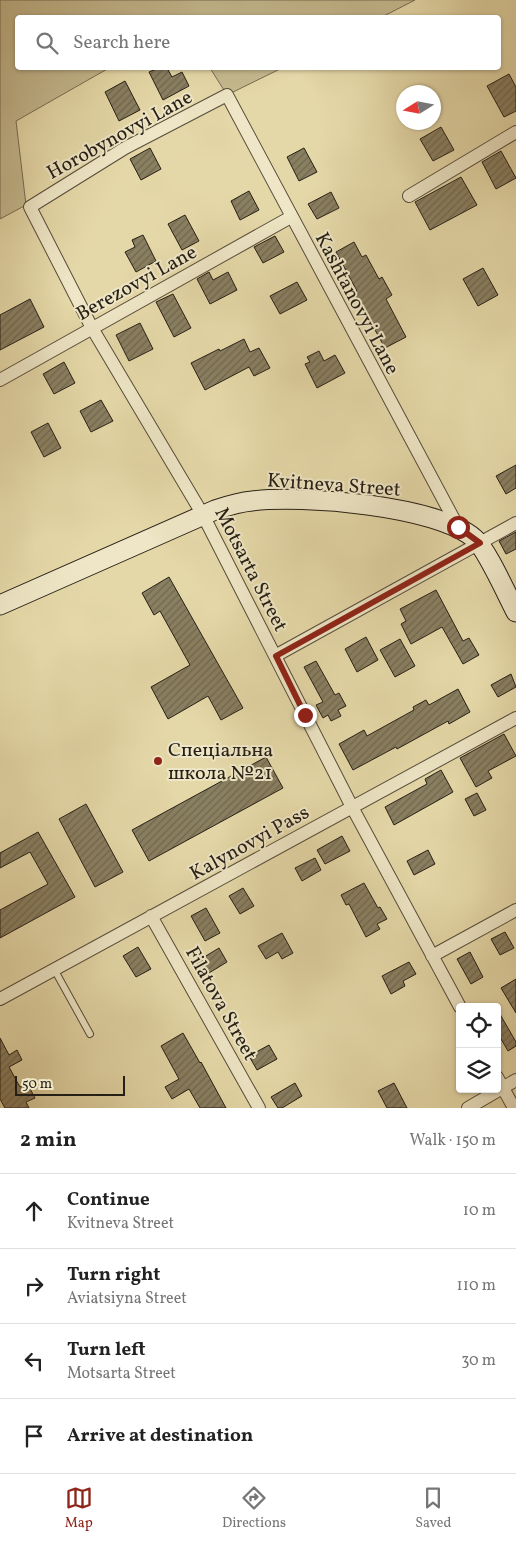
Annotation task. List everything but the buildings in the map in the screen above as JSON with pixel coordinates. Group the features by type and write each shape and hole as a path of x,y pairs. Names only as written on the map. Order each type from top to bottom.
{"main road":[{"name":"Kvitneva Street","path":"0,605 226,506 251,501 304,500 352,504 407,512 458,527 480,543 516,612"}],"street":[{"name":"Horobynovyi Lane","path":"30,207 124,148 227,95"},
{"name":"Kashtanovyi Lane","path":"227,95 458,527"},
{"path":"409,196 516,132"},
{"name":"Motsarta Street","path":"30,207 92,328 203,515 352,807 458,1003"},
{"name":"Berezovyi Lane","path":"0,380 291,217"},
{"path":"276,656 516,523"},
{"name":"Kalynovyi Pass","path":"0,999 516,718"},
{"path":"432,956 516,910"},
{"name":"Filatova Street","path":"151,916 259,1108"},
{"path":"501,1082 516,1080"},
{"path":"501,1084 514,1108"},
{"path":"468,1108 486,1093"}],"lane":[{"path":"54,969 90,1034"}],"shaded area":[{"path":"0,0 415,0 386,15 15,15 15,70 105,70 16,121 26,205 0,219"},
{"path":"211,70 278,70 227,95"}],"place":[{"name":"Спеціальна школа №21","path":"158,761"}],"route":[{"path":"305,715 276,656 480,543 458,527"}]}
